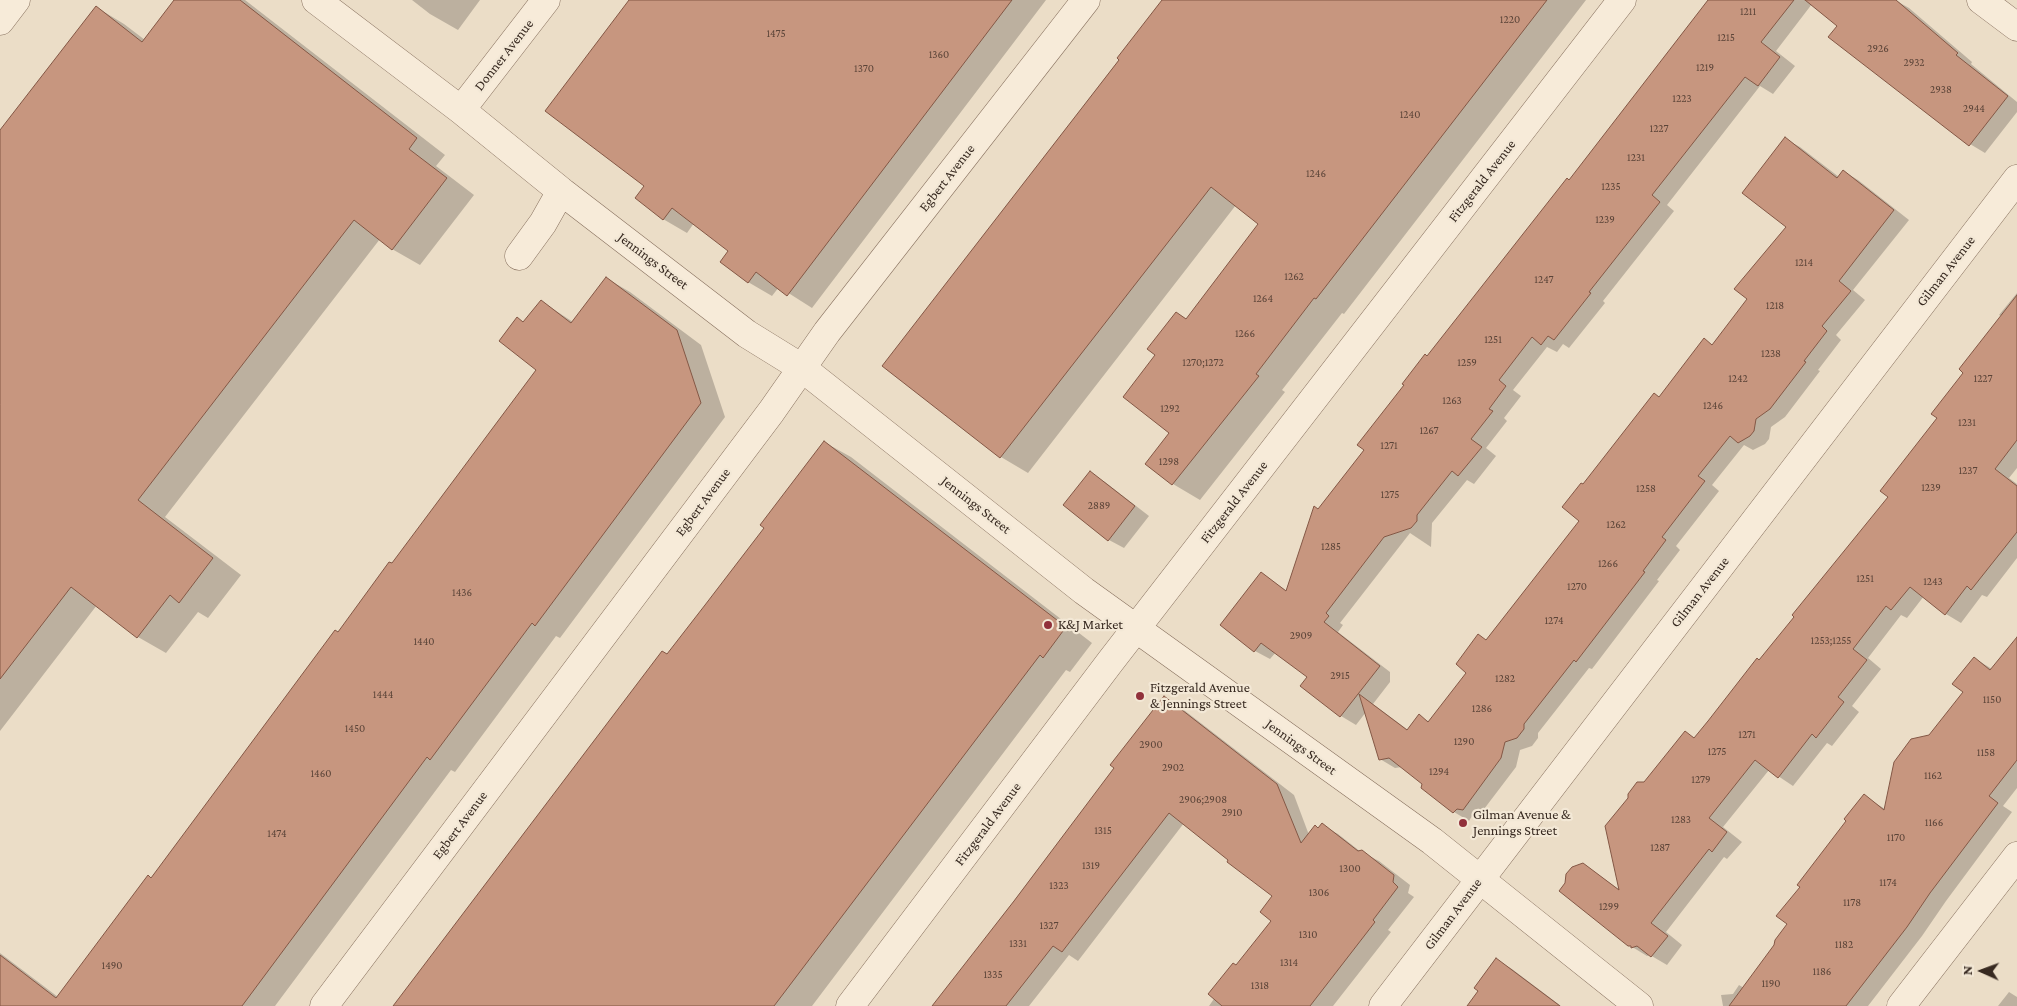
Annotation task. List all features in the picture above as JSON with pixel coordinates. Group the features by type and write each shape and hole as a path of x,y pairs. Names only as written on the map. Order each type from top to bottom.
{"street":[{"path":"0,21 16,0"},
{"name":"Jennings Street","path":"316,0 461,110 561,191 747,334 802,368 1084,592 1432,841 1640,1006"},
{"name":"Donner Avenue","path":"461,110 546,0"},
{"name":"Egbert Avenue","path":"324,1006 827,332 1086,0"},
{"name":"Fitzgerald Avenue","path":"850,1006 1136,628 1622,0"},
{"path":"1981,0 2017,27"},
{"name":"Gilman Avenue","path":"1383,1006 2017,179"},
{"path":"519,256 543,223 561,191"},
{"path":"1901,1006 2017,856"}],"building":[{"path":"174,0 240,0 417,138 409,149 447,178 392,250 354,220 138,500 213,558 179,603 170,595 137,638 71,587 0,679 0,130 96,6 142,42"},
{"path":"629,0 1012,0 787,296 756,272 748,283 720,262 728,251 672,208 663,220 635,198 644,186 545,111"},
{"path":"1162,0 1547,0 1316,299 1314,298 1256,374 1259,376 1172,485 1145,464 1169,433 1123,397 1155,355 1147,349 1176,312 1186,319 1258,224 1211,187 1000,458 882,366 1119,60 1117,58"},
{"path":"1708,0 1794,0 1761,42 1780,57 1758,86 1745,77 1652,195 1660,202 1554,340 1548,336 1541,345 1532,337 1499,380 1506,386 1489,409 1493,411 1471,439 1482,447 1458,476 1452,471 1417,515 1417,521 1411,528 1384,537 1326,613 1329,616 1324,622 1380,666 1340,717 1300,686 1307,677 1261,643 1254,652 1220,625 1261,572 1286,591 1314,506 1318,509 1364,450 1357,445 1404,385 1402,384 1425,354 1427,356 1567,178 1569,180"},
{"path":"1805,0 1896,0 1958,53 1956,55 2008,96 1969,146 1828,37 1837,26"},
{"path":"1785,137 1837,178 1843,170 1894,210 1839,281 1851,291 1822,326 1827,331 1804,361 1806,362 1770,409 1756,419 1754,431 1750,436 1738,443 1730,436 1698,476 1705,481 1662,537 1666,540 1643,571 1645,572 1576,662 1574,660 1524,724 1524,729 1517,738 1505,742 1501,758 1463,810 1457,809 1453,813 1421,788 1422,784 1389,758 1379,760 1359,694 1407,730 1419,714 1428,722 1466,673 1456,664 1478,634 1486,640 1579,521 1562,507 1581,483 1583,484 1654,393 1659,397 1704,338 1712,345 1747,299 1734,289 1786,227 1742,193"},
{"path":"606,277 677,330 701,403 535,626 532,623 430,760 427,757 242,1006 0,1006 0,955 56,998 148,875 151,878 335,630 338,632 389,562 392,563 536,370 499,341 517,317 523,322 541,300 571,323"},
{"path":"2017,295 2017,440 1995,469 2017,486 2017,532 1971,590 1967,586 1945,615 1910,587 1891,610 1886,606 1853,649 1867,660 1838,697 1844,702 1816,738 1812,734 1778,778 1755,760 1709,818 1727,832 1712,852 1709,849 1651,923 1668,936 1651,957 1637,946 1631,948 1631,946 1628,946 1559,891 1565,883 1566,874 1572,867 1583,863 1619,890 1605,826 1628,798 1628,794 1637,782 1644,782 1685,731 1694,738 1757,658 1759,660 1794,617 1792,615 1888,497 1880,491 1937,418 1931,414 1963,373 1959,369"},
{"path":"824,441 1066,627 1043,658 1040,655 774,1006 393,1006 662,651 667,654 764,528 760,525"},
{"path":"1090,471 1135,506 1108,541 1063,505"},
{"path":"2017,637 2017,760 1989,796 1998,803 1846,1006 1729,1006 1774,945 1775,940 1787,924 1776,916 1800,887 1797,885 1846,821 1844,819 1864,794 1884,810 1894,762 1911,739 1929,735 1963,692 1952,684 1974,657 1990,670"},
{"path":"1164,696 1277,784 1301,843 1315,825 1318,828 1322,823 1358,851 1362,850 1394,875 1393,882 1398,887 1373,920 1375,922 1310,1006 1222,1006 1208,994 1233,963 1236,965 1271,921 1260,912 1272,896 1227,862 1228,860 1169,813 1062,952 1053,946 1006,1006 932,1006 1114,768 1110,765"},
{"path":"1496,958 1560,1006 1467,1006 1478,991 1474,988"}],"place":[{"name":"K&J Market","path":"1048,625"},
{"name":"Fitzgerald Avenue & Jennings Street","path":"1140,696"},
{"name":"Gilman Avenue & Jennings Street","path":"1463,823"}]}
